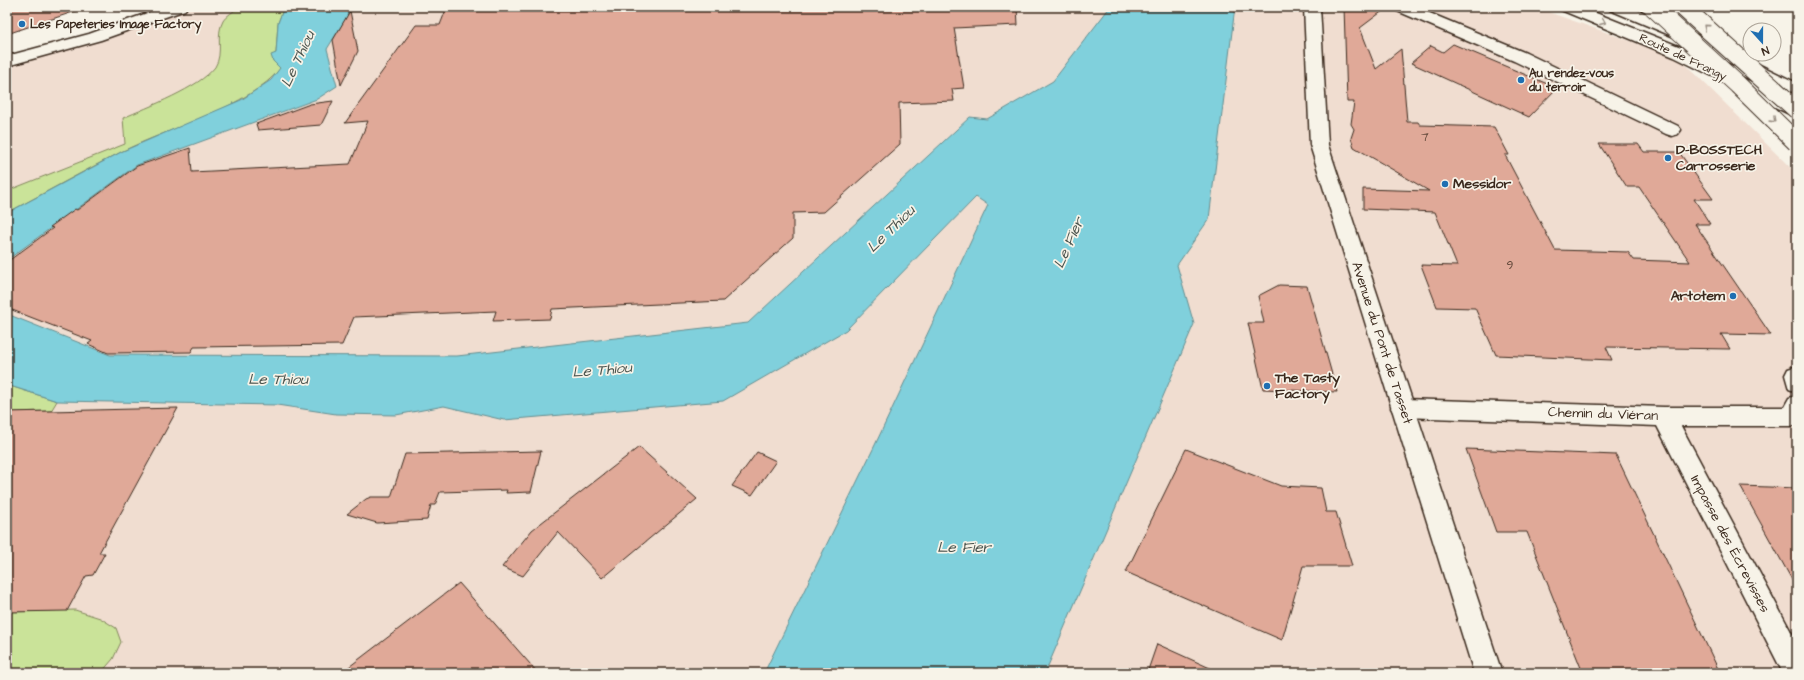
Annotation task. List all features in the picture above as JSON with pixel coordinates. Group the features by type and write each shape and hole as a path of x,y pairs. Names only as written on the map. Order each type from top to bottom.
{"main road":[{"path":"7,61 95,37 179,7"},
{"name":"Avenue du Pont de Tasset","path":"1312,7 1319,146 1488,673"},
{"path":"1401,7 1520,57 1672,130"},
{"name":"Route de Frangy","path":"1567,7 1680,53 1797,111"},
{"name":"Route de Frangy","path":"1616,7 1645,18 1720,52 1797,90"},
{"path":"1653,7 1738,85 1796,142"},
{"path":"1683,7 1797,111"},
{"name":"Chemin du Viéran","path":"1403,408 1664,417 1791,416 1797,405"},
{"name":"Impasse des Écrevisses","path":"1664,417 1797,671"}],"shaded area":[{"path":"194,7 1534,7 1679,58 1797,174 1797,673 7,673 7,65 86,44"}],"green space":[{"path":"239,7 284,7 278,23 276,53 273,61 281,68 267,82 229,105 207,116 123,151 7,213 7,191 125,144 123,118 159,103 207,75 218,62 220,32 223,21 228,15"},
{"path":"7,385 57,401 51,411 7,412"},
{"path":"75,610 100,618 116,628 121,642 113,659 101,673 7,673 7,612"}],"water":[{"name":"Le Thiou","path":"284,7 353,7 327,49 337,86 317,99 137,165 7,260 7,213 123,151 241,100 271,80 280,68 273,61 271,55 276,53 278,23"},
{"name":"Le Fier","path":"1110,7 1235,7 1209,219 1177,265 1194,324 1045,673 764,673 875,445 988,205 976,197 846,330 723,401 504,420 444,406 396,415 336,414 277,405 57,401 7,385 7,314 110,355 457,356 748,323 970,117 987,119 1053,81"}],"building":[{"name":"Les Papeteries Image Factory","path":"7,7 75,7 76,11 7,34"},
{"path":"447,7 1017,7 1018,25 954,28 964,88 952,89 954,101 899,103 900,144 824,212 793,213 793,238 723,301 552,309 550,319 493,321 496,311 354,317 342,345 194,347 191,352 108,353 88,344 92,341 7,308 7,262 53,228 50,227 75,209 77,210 137,166 190,148 192,172 350,164 368,121 345,123 416,25 440,25"},
{"path":"1344,7 1388,7 1360,28 1376,69 1401,49 1407,122 1418,122 1420,125 1494,127 1509,155 1505,155 1555,250 1628,252 1634,260 1690,262 1639,187 1627,187 1599,144 1638,144 1644,152 1679,152 1713,199 1694,199 1710,224 1695,224 1771,335 1721,334 1730,349 1606,347 1612,360 1496,355 1475,308 1437,307 1421,265 1457,266 1435,212 1363,209 1363,189 1429,191 1354,147 1351,138 1354,129 1351,124 1354,102 1347,102"},
{"path":"350,11 358,51 341,85 333,40"},
{"path":"1453,44 1557,88 1529,117 1411,63 1431,46 1443,52"},
{"path":"333,101 321,125 258,130 256,124 310,104"},
{"path":"1279,285 1307,286 1337,392 1263,389 1248,323 1264,323 1258,296"},
{"path":"178,408 99,553 105,553 93,575 86,576 67,611 7,612 7,412"},
{"path":"639,447 697,499 602,578 558,532 523,576 502,567 532,530"},
{"path":"1186,449 1281,486 1321,488 1326,512 1336,512 1352,566 1303,566 1282,640 1126,572"},
{"path":"1466,449 1616,455 1720,673 1583,673 1527,532 1496,532"},
{"path":"541,451 531,492 506,493 507,490 440,492 435,505 431,505 427,520 377,523 347,514 366,499 371,497 391,497 405,454"},
{"path":"757,452 776,461 752,495 732,486"},
{"path":"1740,486 1797,488 1797,589 1749,502"},
{"path":"459,583 538,673 341,673"},
{"path":"1157,644 1221,673 1147,673"}],"place":[{"name":"Les Papeteries Image Factory","path":"22,24"},
{"name":"Au rendez-vous du terroir","path":"1521,80"},
{"name":"D-BOSSTECH Carrosserie","path":"1668,158"},
{"name":"Messidor","path":"1445,184"},
{"name":"Artotem","path":"1733,296"},
{"name":"The Tasty Factory","path":"1267,386"}]}
